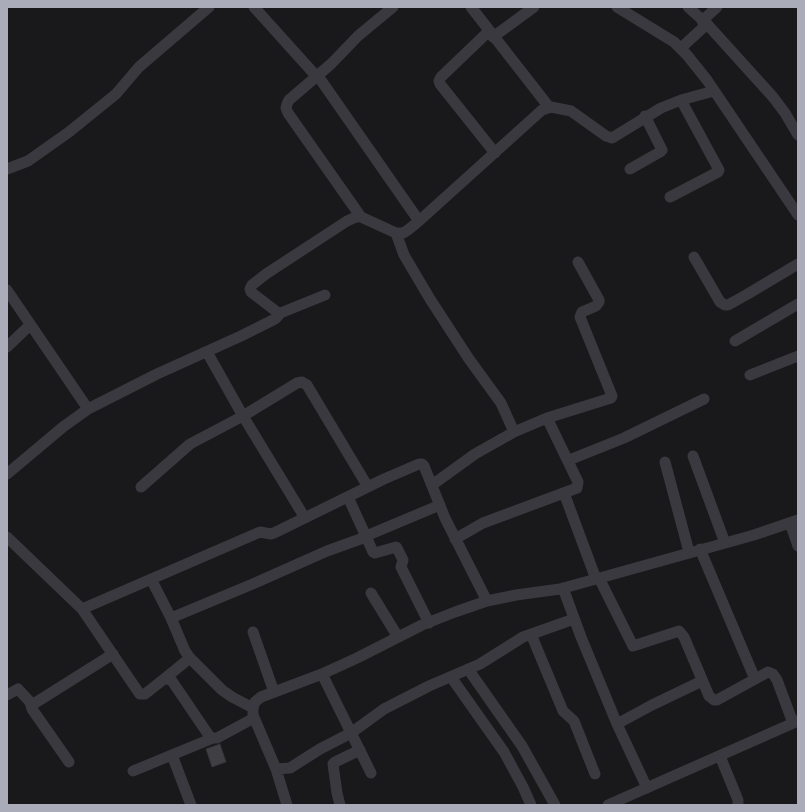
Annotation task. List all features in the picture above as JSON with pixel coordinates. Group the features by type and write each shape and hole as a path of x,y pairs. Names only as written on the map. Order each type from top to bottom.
{"street":[{"path":"7,169 28,161 69,132 116,94 139,66 210,7"},
{"path":"254,7 317,77 419,222"},
{"path":"393,7 358,36 317,77 289,100 286,108 288,114 360,217 396,232 405,232 419,222 542,110 549,107 554,107 571,111 610,138 645,116 661,108 681,100 714,91"},
{"path":"471,7 549,107"},
{"path":"495,153 439,81 441,77 491,34 534,7"},
{"path":"617,7 681,48 704,76 798,215"},
{"path":"688,7 773,98 796,128"},
{"path":"681,48 717,7"},
{"path":"670,197 720,170 681,100"},
{"path":"630,169 662,150 645,116"},
{"path":"278,314 251,292 250,289 252,285 266,274 347,221 360,217"},
{"path":"396,232 404,256 461,346 501,403 514,432"},
{"path":"694,257 720,302 725,305 728,305 746,295 798,264"},
{"path":"432,485 475,454 514,432 547,418 610,399 612,396 580,317 581,314 596,306 599,302 578,262"},
{"path":"7,290 88,409"},
{"path":"9,470 88,409 157,374 207,352 268,322 277,317 278,314 325,295"},
{"path":"734,341 798,304"},
{"path":"7,346 30,325"},
{"path":"207,352 243,416 305,518"},
{"path":"750,375 798,356"},
{"path":"141,488 190,444 243,416 297,383 302,382 306,385 368,487"},
{"path":"568,460 611,443 704,399"},
{"path":"455,539 484,523 575,489 578,484 547,418"},
{"path":"693,456 725,543"},
{"path":"665,462 689,552"},
{"path":"82,609 260,532 271,534 419,464 424,466 455,539 487,601"},
{"path":"564,493 597,579 633,646 678,631 684,638 709,696 714,700 717,700 768,672 775,676 796,722 608,805"},
{"path":"348,497 374,553 397,548 403,560 401,567 429,623"},
{"path":"171,618 327,551 440,505"},
{"path":"132,771 213,738 217,738 253,713 256,702 261,697 322,674 454,612 487,601 563,588 597,579 794,522 798,546"},
{"path":"7,537 82,609 140,694 145,694 190,658"},
{"path":"700,549 755,679"},
{"path":"151,579 171,618 185,651 190,658 222,690 253,713 276,769 287,805"},
{"path":"563,588 574,619 617,724 647,788"},
{"path":"371,593 398,637"},
{"path":"276,769 290,768 320,749 351,733 384,710 451,676 480,664 523,638 574,619"},
{"path":"253,632 274,692"},
{"path":"531,634 563,711 574,721 595,774"},
{"path":"30,702 35,703 113,654"},
{"path":"468,669 522,746 555,805"},
{"path":"322,674 371,773"},
{"path":"451,676 504,752 531,805"},
{"path":"164,679 170,679 174,682 210,737 213,738"},
{"path":"617,724 702,681"},
{"path":"7,695 18,689 30,702 32,709 69,762"},
{"path":"340,805 336,793 333,764 334,762 360,750"},
{"path":"172,755 191,805"},
{"path":"720,756 738,800 738,805"}],"building":[{"path":"220,744 226,762 212,767 206,749"}]}
